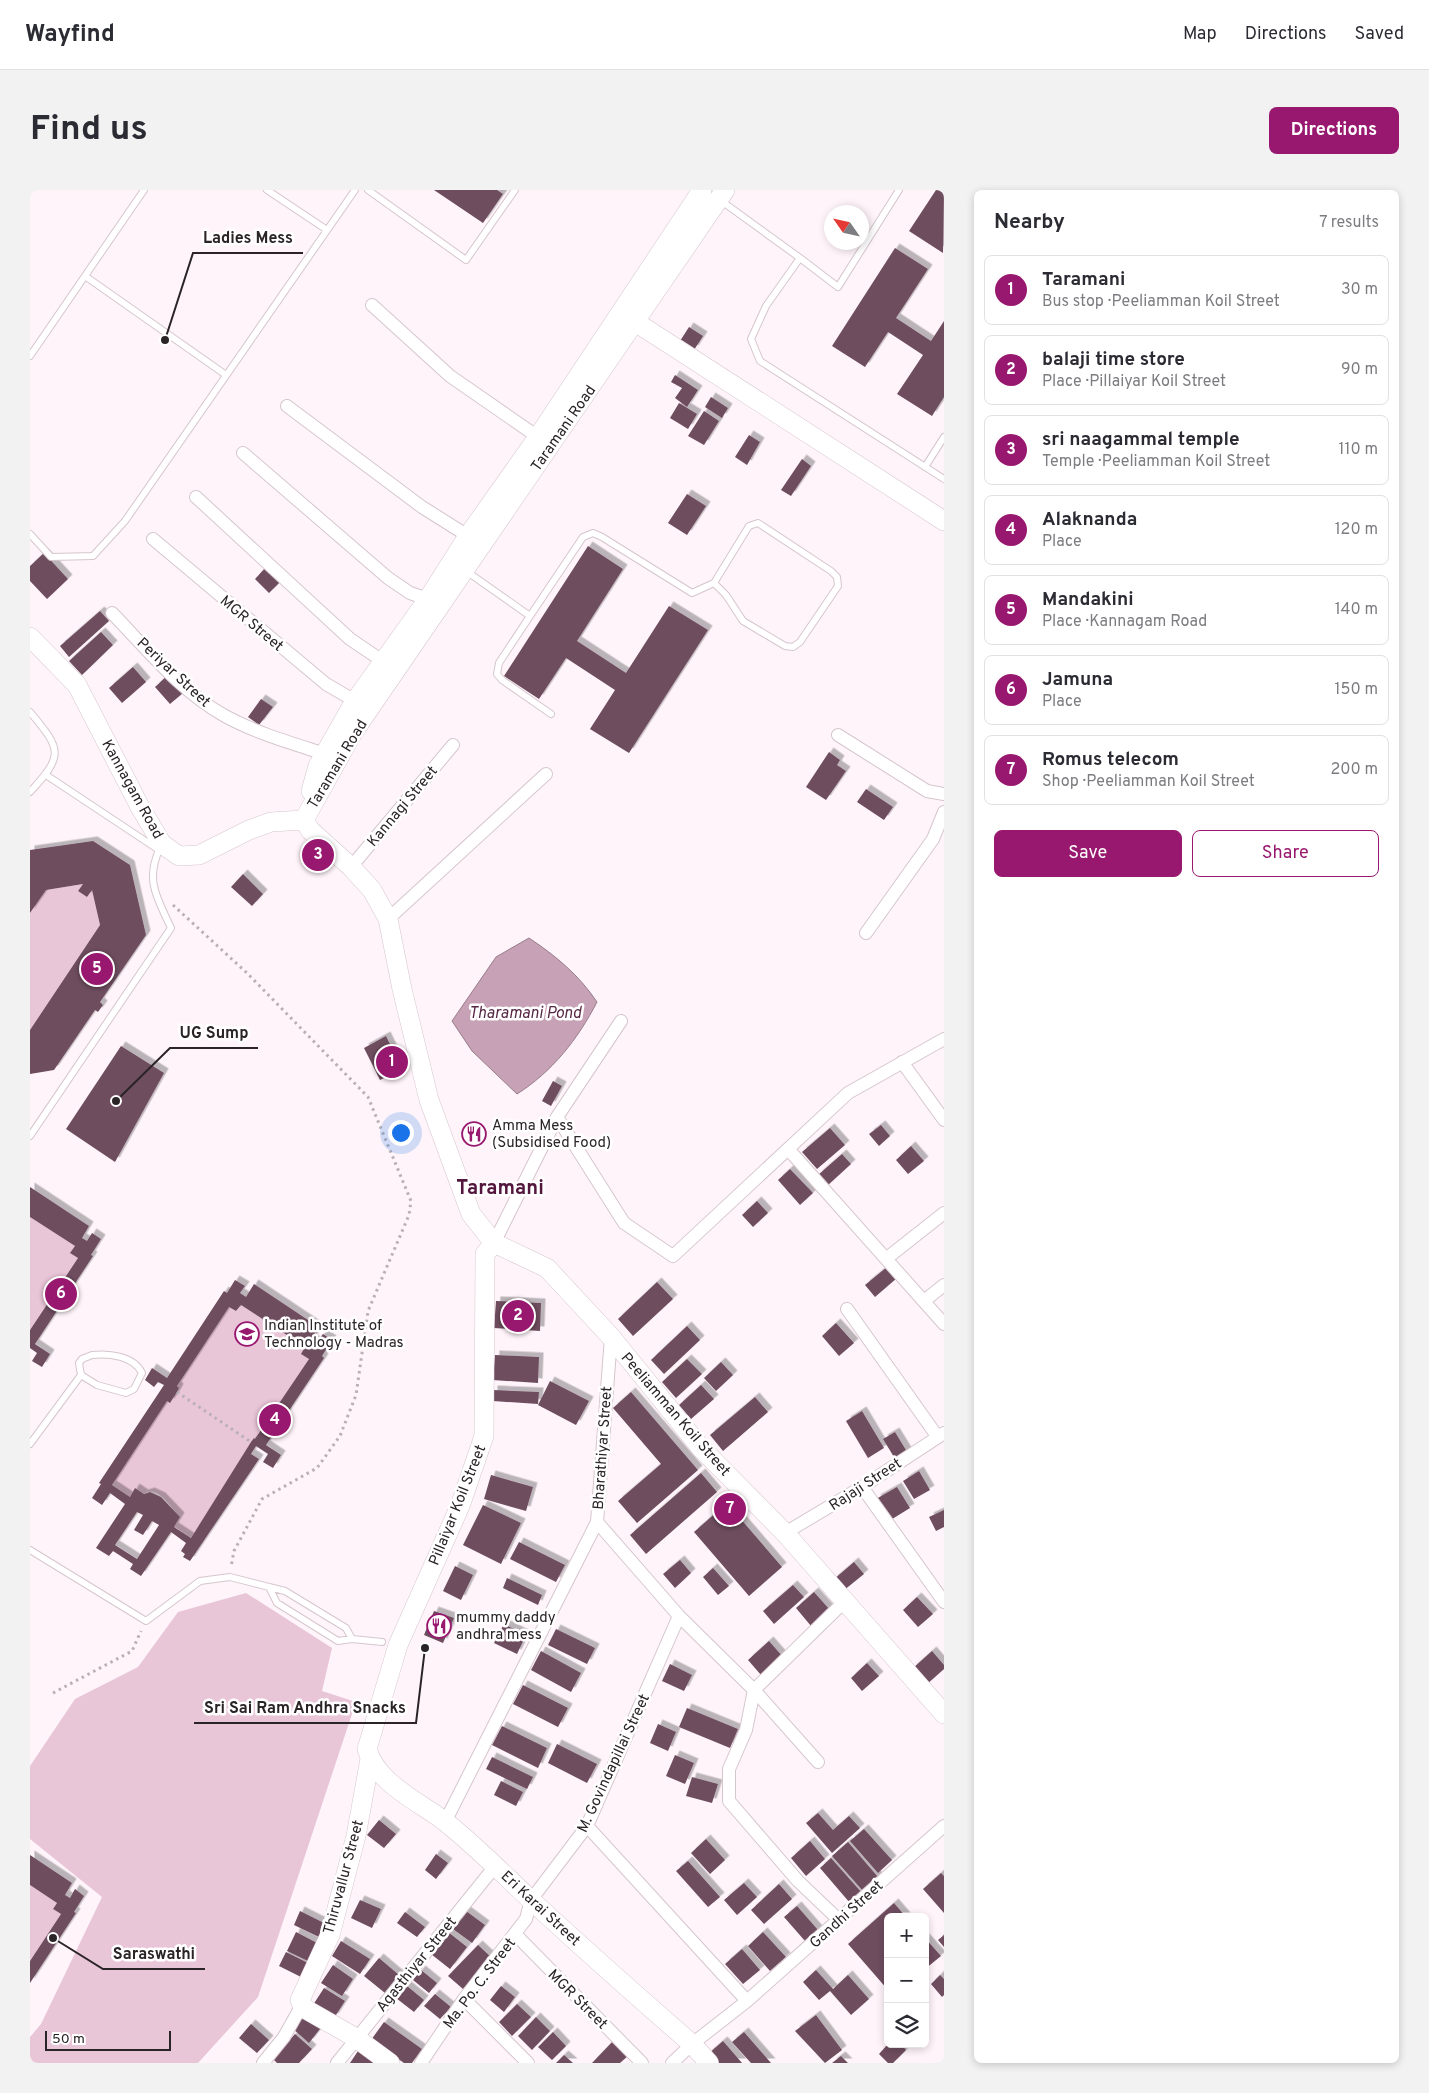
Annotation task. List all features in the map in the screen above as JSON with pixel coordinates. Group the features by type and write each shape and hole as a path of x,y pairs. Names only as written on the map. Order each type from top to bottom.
{"street":[{"name":"Taramani Road","path":"304,820 318,766 355,701 428,599 468,536 538,437 702,190"},
{"name":"Taramani Road","path":"304,820 352,734 637,322 722,194"},
{"path":"372,305 450,376 538,437"},
{"path":"620,313 637,322 944,521"},
{"path":"287,406 414,502 468,536"},
{"path":"243,453 388,578 410,593 428,599"},
{"path":"196,497 350,639 384,662"},
{"name":"MGR Street","path":"153,540 326,684 355,701"},
{"name":"Periyar Street","path":"112,613 164,667 201,700 224,716 246,726 325,754"},
{"name":"Kannagam Road","path":"30,637 77,685 160,847 179,856 199,855 249,830 271,822 304,820"},
{"path":"838,735 927,791 944,794"},
{"name":"Kannagi Street","path":"351,867 453,745"},
{"path":"388,919 546,774"},
{"path":"866,933 933,839 944,812"},
{"name":"Peeliamman Koil Street","path":"304,820 310,830 351,867 372,890 388,919 402,989 429,1100 471,1214 494,1243 546,1268 610,1337 701,1448 785,1533 944,1714"},
{"path":"494,1243 557,1117 621,1021"},
{"path":"557,1117 624,1223 673,1256 848,1093 944,1039"},
{"path":"902,1062 944,1120"},
{"path":"789,1150 944,1324"},
{"path":"887,1258 944,1214"},
{"name":"Pillaiyar Koil Street","path":"370,1759 367,1749 398,1646 460,1506 484,1436 485,1254 494,1243"},
{"path":"924,1301 944,1285"},
{"path":"847,1309 941,1435"},
{"name":"Bharathiyar Street","path":"445,1822 597,1522 610,1337"},
{"name":"Rajaji Street","path":"785,1533 862,1487 941,1435"},
{"path":"862,1487 944,1602"},
{"path":"597,1522 679,1616 754,1690 818,1762"},
{"path":"839,1920 798,1881 729,1800 729,1769 746,1730 754,1690 845,1602"},
{"name":"M. Govindapillai Street","path":"531,1900 587,1826 679,1616"},
{"name":"Eri Karai Street","path":"370,1759 382,1776 445,1822 496,1865 531,1900 692,2044 708,2063"},
{"name":"Thiruvallur Street","path":"302,2005 301,1994 330,1935 356,1836 370,1759"},
{"path":"587,1826 748,2001"},
{"name":"Gandhi Street","path":"672,2063 692,2044 748,2001 944,1826"},
{"name":"Agasthiyar Street","path":"337,2063 496,1865"},
{"name":"Ma. Po. C. Street","path":"421,2063 464,1999 526,1919 531,1900"},
{"name":"MGR Street","path":"515,1934 642,2063"},
{"path":"464,1999 528,2063"},
{"path":"263,2063 284,2037 302,2005 356,2038 390,2063"}],"lane":[{"path":"30,356 144,190"},
{"path":"267,190 327,230"},
{"path":"30,534 51,557 93,556 125,521 355,190"},
{"path":"368,190 466,260 515,190"},
{"path":"722,194 838,287 899,190"},
{"path":"800,258 766,306 751,340 760,361 944,479"},
{"path":"85,276 226,375"},
{"path":"925,467 944,437"},
{"path":"551,714 502,680 497,674 498,663 583,538 593,534 602,537 692,593 714,583 750,526 758,523 832,571 837,577 838,586 800,642 793,647 785,646 743,620 726,595 714,583"},
{"path":"465,570 530,616"},
{"path":"30,712 55,746 56,754 46,775 30,792"},
{"path":"30,1136 171,928 152,886 152,866 160,847 46,775"},
{"path":"30,1444 81,1375 79,1363 82,1359 102,1354 128,1360 142,1373 138,1385 126,1393 93,1383 81,1375"},
{"path":"30,1550 146,1621 200,1581 230,1577 285,1591 346,1628 352,1640"},
{"path":"269,1587 277,1603 338,1642 352,1640 382,1642"}],"path":[{"path":"152,886 248,974 368,1097 411,1201 408,1215 368,1311 356,1395 340,1436 317,1468 262,1499 234,1551 230,1577"},
{"path":"177,1392 252,1442"},
{"path":"53,1693 132,1651 146,1621"}],"shaded area":[{"path":"83,884 78,891 87,897 92,890 100,925 30,1030 30,913 46,890"},
{"path":"30,1217 75,1246 71,1253 78,1258 30,1330"},
{"path":"241,1305 305,1347 309,1359 191,1538 174,1527 180,1517 160,1495 155,1492 144,1494 135,1488 130,1497 112,1485 167,1401 170,1402 179,1388 177,1386 229,1307 236,1311"},
{"path":"246,1593 332,1648 322,1691 356,1702 258,1997 198,2063 30,2063 30,2037 41,2024 102,1897 30,1839 30,1766 75,1699 138,1667 178,1612"},
{"path":"30,1885 57,1903 53,1909 61,1914 30,1961"}],"water":[{"name":"Tharamani Pond","path":"529,938 583,983 597,1002 573,1042 563,1054 542,1076 517,1094 472,1051 452,1021 496,957"}],"building":[{"path":"434,190 497,190 503,194 483,223"},
{"path":"936,190 944,190 943,253 909,231"},
{"path":"895,248 928,269 896,318 931,341 944,321 944,397 932,416 897,394 923,355 888,332 865,367 832,346"},
{"path":"689,327 703,336 694,350 680,341"},
{"path":"675,375 698,390 687,407 675,398 682,388 671,382"},
{"path":"711,397 728,408 722,418 705,407"},
{"path":"679,403 697,414 688,429 670,418"},
{"path":"704,411 719,421 704,445 688,436"},
{"path":"749,435 760,442 747,465 735,457"},
{"path":"802,459 811,466 791,496 781,490"},
{"path":"687,494 706,506 687,535 668,523"},
{"path":"588,546 623,569 577,641 626,673 669,606 708,630 629,753 590,729 615,690 566,658 539,699 504,676"},
{"path":"44,553 68,579 47,599 30,581 30,566"},
{"path":"267,566 282,580 269,593 255,579"},
{"path":"100,611 109,621 69,657 60,646"},
{"path":"101,632 113,645 82,675 69,661"},
{"path":"133,667 146,682 122,703 109,688"},
{"path":"168,675 183,693 170,704 155,687"},
{"path":"261,699 273,707 259,725 248,717"},
{"path":"829,752 840,760 837,765 846,771 826,800 806,787"},
{"path":"866,789 893,807 884,820 857,802"},
{"path":"93,841 130,865 146,935 100,1002 103,1005 98,1012 95,1010 54,1070 30,1074 30,1030 100,925 92,890 87,897 78,891 83,884 46,890 30,913 30,850"},
{"path":"313,842 332,856 322,867 305,853"},
{"path":"243,874 263,894 252,906 231,887"},
{"path":"386,1036 402,1069 380,1080 364,1048"},
{"path":"121,1046 164,1073 115,1162 66,1129"},
{"path":"553,1081 562,1086 551,1106 542,1101"},
{"path":"881,1125 890,1136 879,1146 869,1134"},
{"path":"830,1128 845,1145 817,1169 802,1152"},
{"path":"911,1146 924,1161 908,1174 896,1160"},
{"path":"842,1154 851,1164 827,1186 818,1175"},
{"path":"790,1169 813,1193 800,1205 778,1180"},
{"path":"30,1187 89,1226 82,1238 87,1241 92,1233 101,1239 91,1255 93,1256 35,1344 50,1354 42,1367 32,1361 37,1353 30,1348 30,1330 78,1258 70,1253 75,1246 30,1217"},
{"path":"757,1201 768,1213 753,1227 742,1215"},
{"path":"887,1267 897,1278 875,1297 865,1285"},
{"path":"235,1280 245,1286 240,1293 246,1297 254,1284 320,1328 313,1339 317,1342 323,1334 332,1340 322,1356 324,1358 266,1445 281,1455 273,1468 263,1462 268,1454 256,1446 251,1454 259,1459 190,1561 183,1557 185,1554 181,1551 186,1543 171,1532 141,1576 130,1569 133,1564 113,1551 109,1556 96,1548 125,1504 110,1493 102,1505 92,1498 101,1484 99,1483 164,1385 158,1382 154,1387 145,1380 152,1368 167,1378 224,1291 227,1293","holes":["241,1305 305,1347 301,1354 309,1359 255,1439 251,1442 191,1538 174,1527 180,1517 161,1497 150,1492 144,1494 135,1488 130,1497 112,1485 167,1401 170,1403 179,1388 177,1386 229,1307 236,1311","137,1512 143,1515 134,1530 143,1535 152,1521 159,1525 137,1559 115,1545"]},
{"path":"657,1282 673,1299 633,1336 618,1319"},
{"path":"496,1301 541,1303 540,1331 494,1328"},
{"path":"836,1323 854,1343 839,1356 822,1336"},
{"path":"687,1326 700,1340 664,1374 651,1360"},
{"path":"495,1355 539,1357 538,1383 493,1380"},
{"path":"687,1359 702,1374 676,1398 662,1382"},
{"path":"721,1362 733,1375 716,1391 704,1378"},
{"path":"550,1381 589,1401 576,1425 538,1405"},
{"path":"701,1385 714,1399 691,1419 679,1405"},
{"path":"493,1390 539,1392 538,1404 493,1401"},
{"path":"631,1392 698,1470 637,1523 618,1501 661,1464 613,1408"},
{"path":"755,1397 768,1412 723,1451 710,1435"},
{"path":"862,1411 884,1448 868,1458 846,1421"},
{"path":"895,1432 909,1455 897,1462 883,1439"},
{"path":"919,1471 930,1490 914,1499 903,1481"},
{"path":"701,1473 717,1492 646,1554 630,1535"},
{"path":"491,1475 533,1487 526,1511 484,1499"},
{"path":"897,1487 910,1508 889,1521 876,1499"},
{"path":"727,1503 782,1567 749,1596 694,1532"},
{"path":"483,1505 521,1523 501,1564 463,1545"},
{"path":"944,1510 944,1527 936,1531 929,1517"},
{"path":"519,1542 565,1565 556,1582 510,1559"},
{"path":"680,1560 691,1573 675,1588 663,1574"},
{"path":"854,1562 864,1574 843,1591 833,1580"},
{"path":"455,1566 473,1575 461,1600 443,1591"},
{"path":"713,1568 729,1586 718,1595 703,1577"},
{"path":"507,1578 542,1595 538,1605 503,1588"},
{"path":"793,1585 804,1597 774,1624 763,1611"},
{"path":"814,1592 830,1610 811,1626 796,1608"},
{"path":"917,1597 933,1614 918,1627 903,1610"},
{"name":"mummy daddy andhra mess","path":"434,1611 454,1618 443,1643 424,1635"},
{"path":"504,1624 526,1635 517,1654 494,1643"},
{"path":"556,1629 595,1648 587,1664 548,1645"},
{"path":"769,1641 783,1657 761,1675 748,1660"},
{"path":"541,1651 581,1673 571,1692 531,1670"},
{"path":"932,1651 944,1665 944,1669 926,1685 912,1669"},
{"path":"867,1663 879,1676 862,1691 851,1678"},
{"path":"670,1664 692,1675 684,1691 662,1681"},
{"path":"523,1685 568,1708 558,1727 513,1704"},
{"path":"687,1708 738,1729 730,1748 679,1727"},
{"path":"658,1724 676,1732 668,1751 650,1743"},
{"path":"502,1726 547,1748 538,1768 492,1745"},
{"path":"557,1744 597,1764 587,1783 548,1763"},
{"path":"675,1755 694,1763 685,1784 666,1776"},
{"path":"492,1757 533,1777 527,1789 486,1769"},
{"path":"692,1777 718,1784 712,1803 686,1796"},
{"path":"501,1781 523,1792 516,1806 494,1795"},
{"path":"818,1813 833,1830 849,1816 860,1828 832,1853 806,1823"},
{"path":"379,1820 396,1834 384,1848 367,1835"},
{"path":"864,1829 892,1860 878,1873 850,1841"},
{"path":"706,1839 725,1860 710,1874 691,1853"},
{"path":"810,1841 825,1859 806,1876 791,1858"},
{"path":"848,1842 878,1877 863,1891 832,1856"},
{"path":"436,1854 448,1863 436,1879 425,1870"},
{"path":"30,1855 72,1883 65,1895 70,1898 75,1889 84,1896 74,1912 76,1913 30,1983 30,1961 61,1914 53,1909 57,1903 30,1885"},
{"path":"831,1858 862,1893 850,1903 820,1868"},
{"path":"688,1861 720,1897 708,1907 676,1871"},
{"path":"941,1873 944,1876 944,1913 923,1889"},
{"path":"744,1883 757,1897 737,1915 724,1900"},
{"path":"779,1884 792,1899 764,1924 751,1910"},
{"path":"360,1900 381,1909 372,1928 351,1918"},
{"path":"894,1903 903,1913 884,1913 884,1985 848,1944"},
{"path":"797,1906 818,1930 805,1941 784,1917"},
{"path":"300,1911 326,1924 319,1937 294,1925"},
{"path":"466,1911 485,1925 472,1943 453,1929"},
{"path":"405,1912 425,1927 417,1937 397,1923"},
{"path":"296,1932 319,1944 310,1962 287,1951"},
{"path":"448,1932 467,1947 450,1969 431,1954"},
{"path":"763,1932 786,1957 770,1971 748,1946"},
{"path":"944,1935 944,1947 938,1940"},
{"path":"341,1941 370,1959 360,1974 332,1956"},
{"path":"929,1942 941,1956 929,1966"},
{"path":"478,1945 492,1958 463,1989 448,1976"},
{"path":"742,1949 760,1970 743,1984 725,1964"},
{"path":"286,1952 310,1964 303,1978 279,1966"},
{"path":"379,1958 399,1975 385,1993 364,1976"},
{"path":"333,1965 353,1979 342,1996 321,1983"},
{"path":"421,1970 437,1983 429,1993 413,1980"},
{"path":"816,1970 833,1989 848,1975 869,1999 851,2015 830,1991 819,2000 803,1982"},
{"path":"940,1975 944,1979 944,1995 942,1997 931,1984"},
{"path":"407,1986 424,2000 414,2012 396,1998"},
{"path":"501,1986 515,1997 504,2012 490,2000"},
{"path":"324,1988 345,2001 334,2018 313,2005"},
{"path":"435,1994 451,2007 440,2019 424,2006"},
{"path":"517,2004 531,2017 512,2036 499,2022"},
{"path":"306,2011 323,2025 309,2043 292,2028"},
{"path":"816,2015 842,2050 825,2063 795,2031"},
{"path":"536,2017 550,2031 532,2050 518,2036"},
{"path":"384,2022 422,2049 412,2063 404,2063 371,2040"},
{"path":"251,2024 269,2040 257,2053 239,2038"},
{"path":"553,2032 566,2046 552,2060 538,2047"},
{"path":"744,2032 771,2063 751,2063 732,2042"},
{"path":"295,2034 312,2049 299,2063 277,2063 273,2059"},
{"path":"614,2040 629,2055 620,2063 592,2063"},
{"path":"723,2041 742,2063 716,2063 708,2054"},
{"path":"360,2048 374,2063 350,2063"},
{"path":"884,2048 904,2048 906,2050 893,2063 888,2063 879,2054"},
{"path":"564,2055 573,2063 556,2063"},
{"path":"841,2056 848,2063 832,2063"}],"place":[{"name":"Ladies Mess","path":"165,340"},
{"name":"sri naagammal temple","path":"318,855"},
{"name":"Mandakini","path":"97,969"},
{"name":"Taramani","path":"392,1062"},
{"name":"UG Sump","path":"116,1101"},
{"name":"Amma Mess (Subsidised Food)","path":"474,1134"},
{"name":"Jamuna","path":"61,1294"},
{"name":"balaji time store","path":"518,1316"},
{"name":"Indian Institute of Technology - Madras","path":"247,1334"},
{"name":"Alaknanda","path":"275,1420"},
{"name":"Romus telecom","path":"730,1509"},
{"name":"mummy daddy andhra mess","path":"439,1626"},
{"name":"Sri Sai Ram Andhra Snacks","path":"425,1648"},
{"name":"Saraswathi","path":"53,1938"}],"district":[{"name":"Taramani","path":"500,1187"}]}
